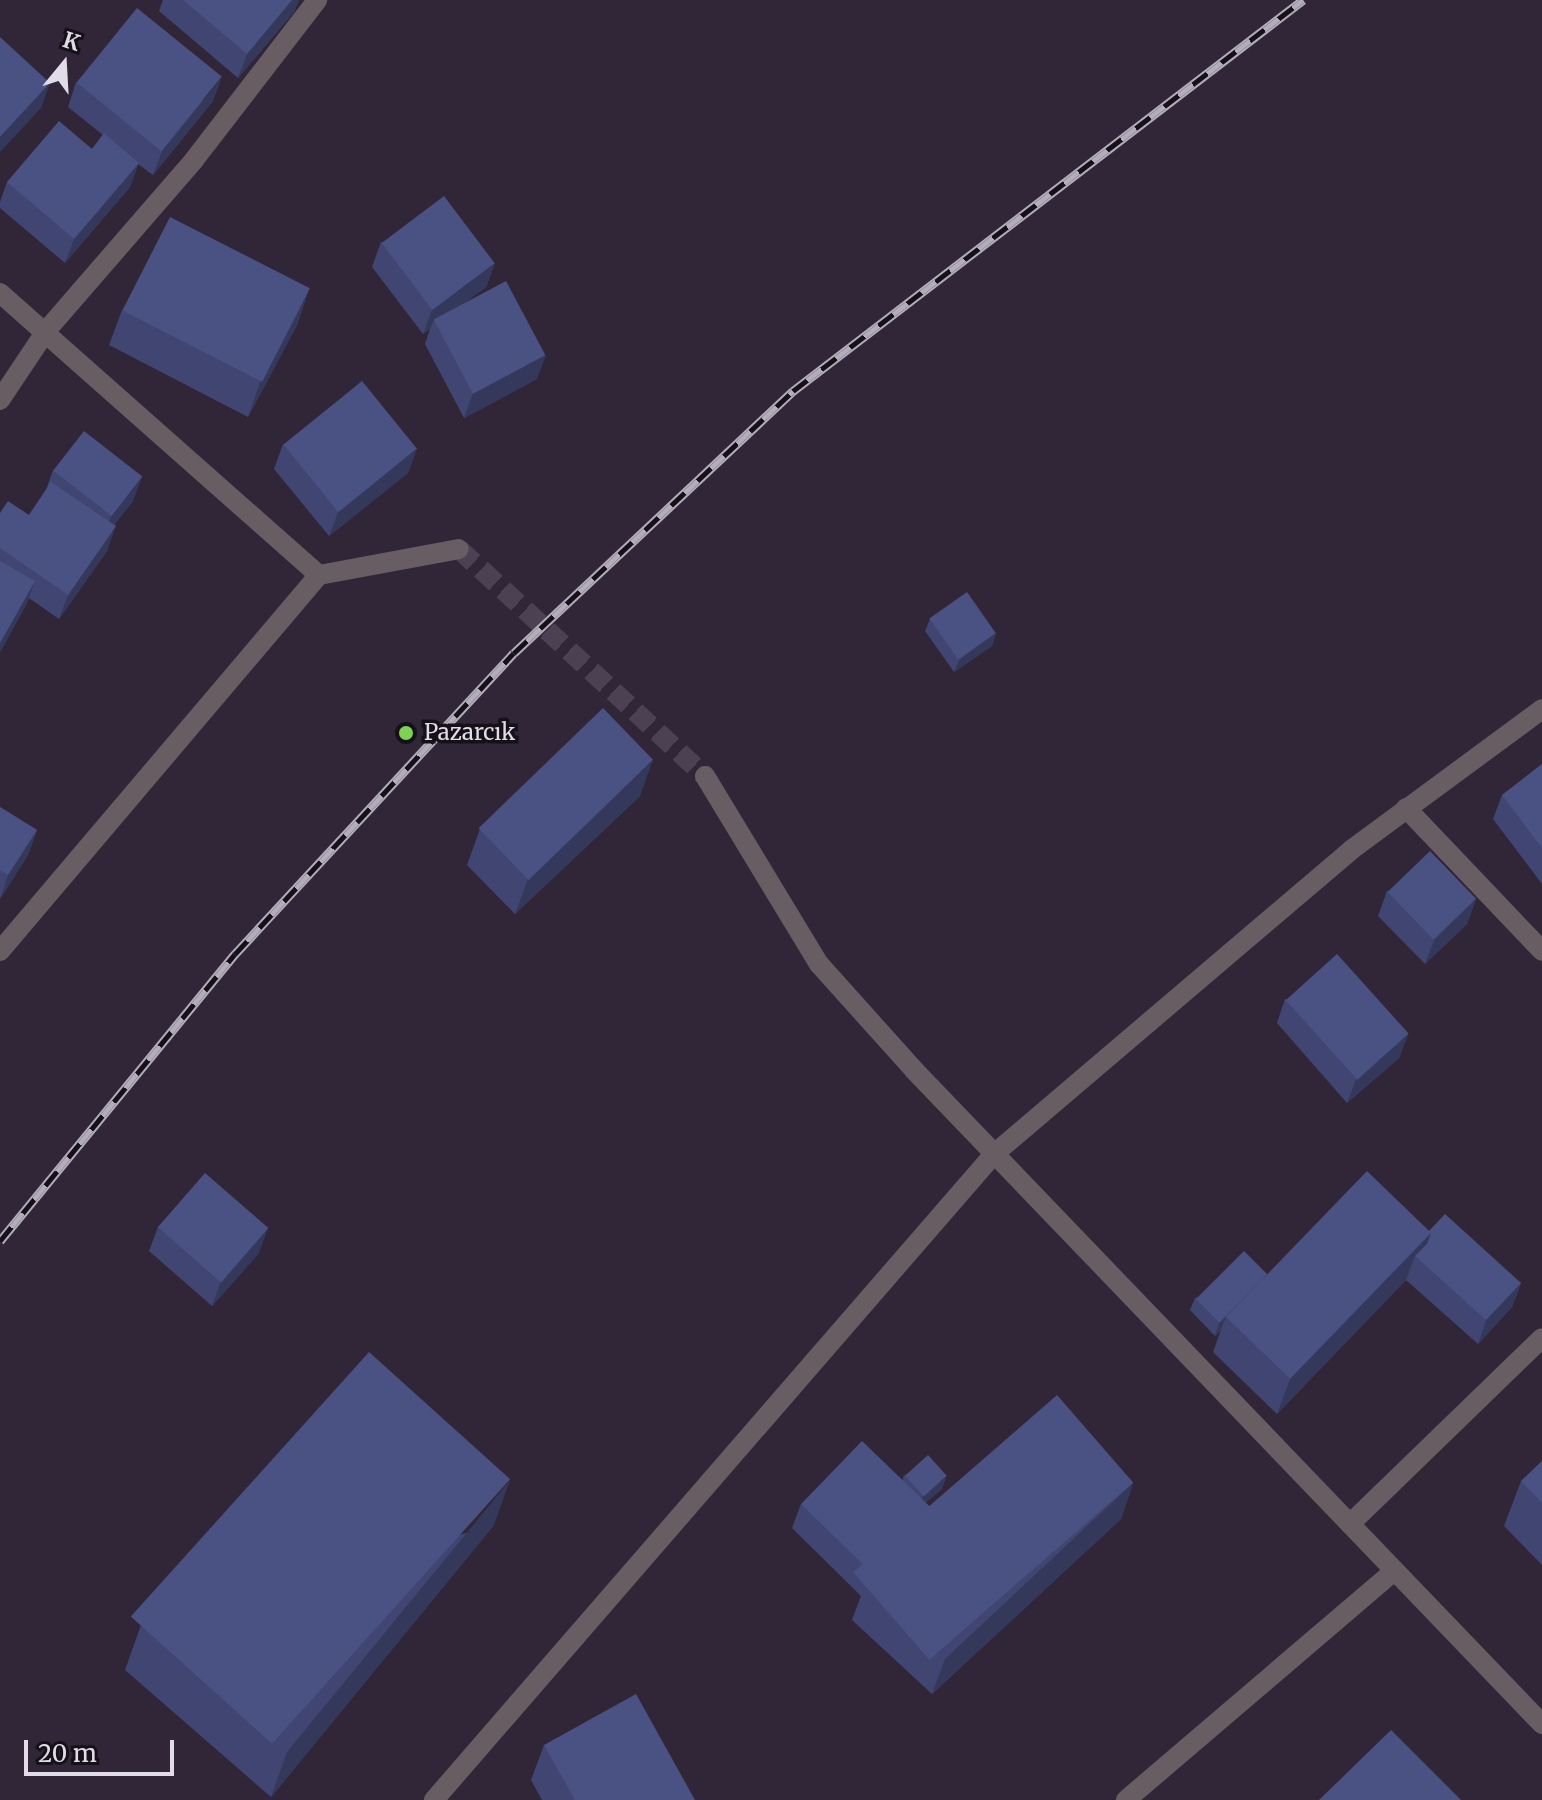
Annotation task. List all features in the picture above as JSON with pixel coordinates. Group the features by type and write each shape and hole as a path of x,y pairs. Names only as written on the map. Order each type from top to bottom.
{"street":[{"path":"0,400 46,331 194,160 317,0"},
{"path":"0,293 319,575"},
{"path":"0,951 319,575 459,549"},
{"path":"434,1800 994,1154 1351,850 1542,709"},
{"path":"705,776 819,964 994,1154 1542,1724"},
{"path":"1406,808 1542,951"},
{"path":"1350,1524 1542,1338"},
{"path":"1126,1800 1394,1571"}],"building":[{"path":"183,0 292,0 247,54"},
{"path":"137,8 222,77 161,151 77,83"},
{"path":"0,37 50,83 0,137"},
{"path":"59,121 92,149 104,133 139,163 74,239 7,182"},
{"path":"444,196 495,263 432,310 382,243"},
{"path":"170,217 310,288 262,382 122,311"},
{"path":"506,281 545,355 473,394 434,319"},
{"path":"362,381 417,449 338,512 284,445"},
{"path":"84,431 142,477 112,516 53,470"},
{"path":"51,482 116,526 68,595 0,548 0,513 8,501 29,515"},
{"path":"0,561 35,581 0,643"},
{"path":"967,592 996,633 958,659 929,618"},
{"name":"Pazarcık","path":"603,708 653,760 529,880 479,828"},
{"path":"1542,764 1542,848 1502,795"},
{"path":"0,807 37,830 8,875 0,870"},
{"path":"1430,851 1476,898 1433,939 1388,892"},
{"path":"1337,954 1409,1034 1357,1080 1286,1000"},
{"path":"1367,1171 1431,1233 1290,1379 1226,1317"},
{"path":"205,1173 268,1228 221,1282 158,1227"},
{"path":"1445,1214 1521,1283 1486,1320 1415,1256 1427,1244 1429,1231"},
{"path":"1244,1251 1267,1274 1219,1322 1196,1299"},
{"path":"369,1352 510,1479 272,1744 131,1617"},
{"path":"1057,1395 1133,1483 929,1660 853,1572"},
{"path":"862,1441 935,1512 874,1575 801,1504"},
{"path":"928,1455 947,1476 924,1497 905,1476"},
{"path":"1542,1461 1542,1503 1521,1481"},
{"path":"636,1694 695,1800 575,1800 544,1745"},
{"path":"1391,1730 1461,1800 1319,1800"}],"tunnel":[{"path":"459,549 705,776"}],"railway":[{"path":"0,1241 235,954 514,653 793,391 1303,0"}],"place":[{"name":"Pazarcık","path":"406,733"}]}
